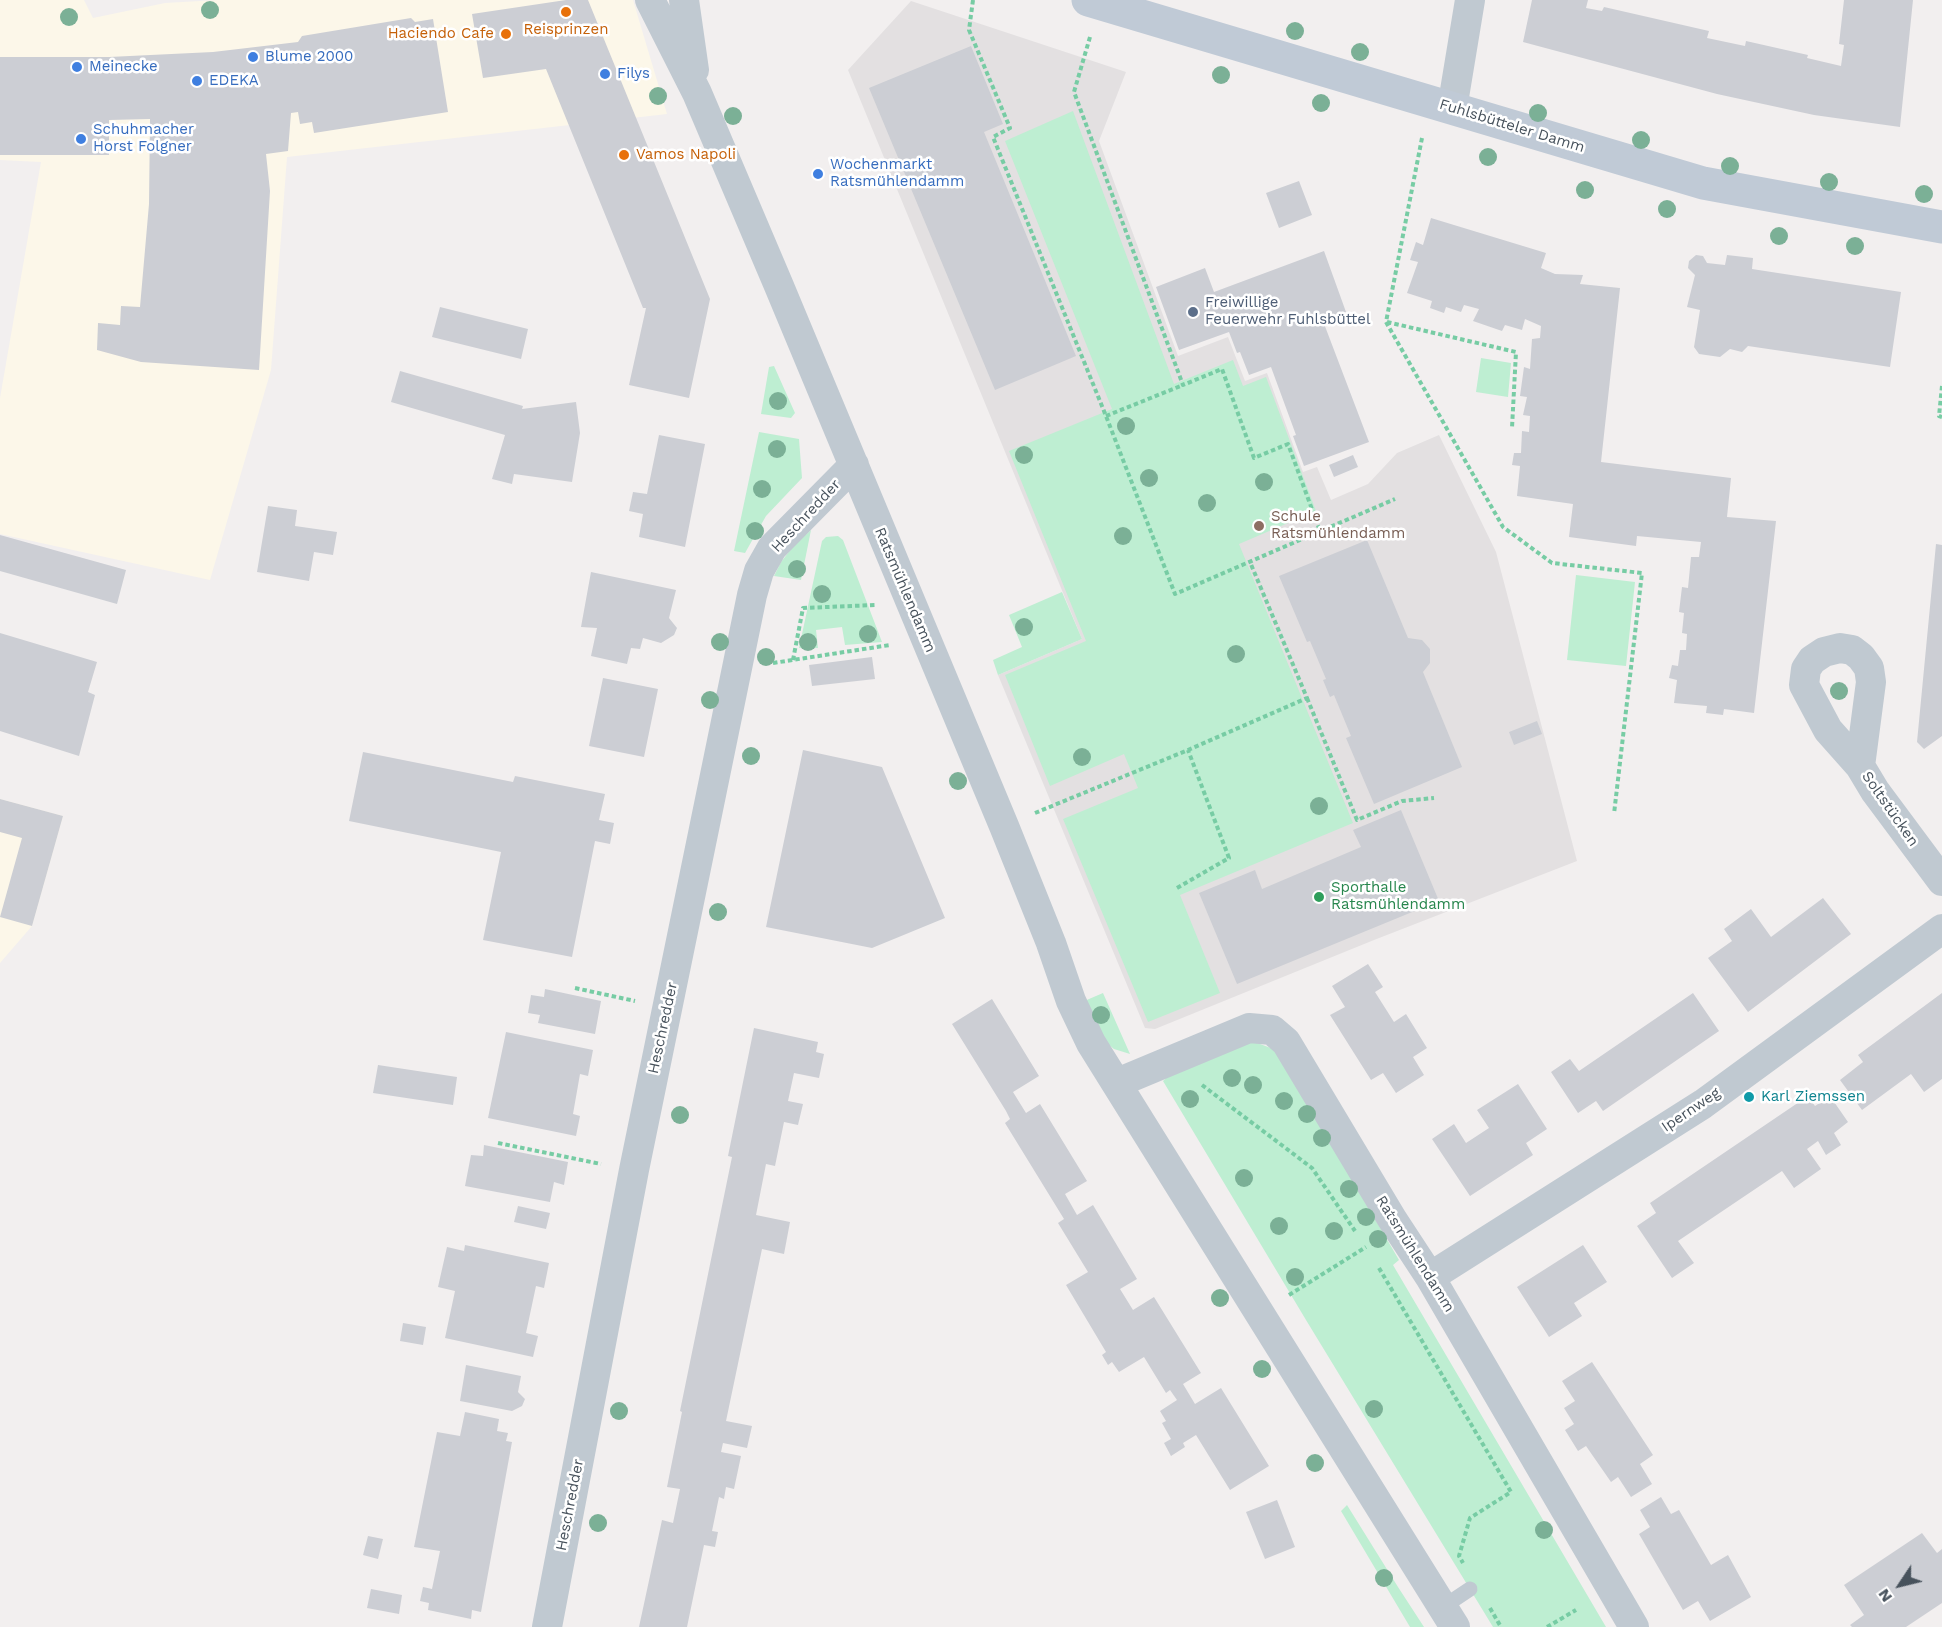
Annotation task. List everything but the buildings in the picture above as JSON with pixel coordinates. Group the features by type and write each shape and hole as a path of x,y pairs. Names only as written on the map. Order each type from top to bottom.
{"street":[{"name":"Ratsmühlendamm","path":"650,0 697,93 1004,826 1051,943 1071,1001 1091,1043 1449,1617"},
{"name":"Ratsmühlendamm","path":"684,0 697,93"},
{"name":"Fuhlsbütteler Damm","path":"1088,0 1703,183 1942,227"},
{"path":"1440,105 1470,0"},
{"name":"Heschredder","path":"547,1627 634,1170 759,571 785,534 854,465"},
{"name":"Soltstücken","path":"1860,766 1875,791 1942,881"},
{"name":"Ipernweg","path":"1430,1277 1703,1104 1942,929"},
{"name":"Ratsmühlendamm","path":"1117,1083 1249,1028 1272,1030 1286,1042 1392,1219 1430,1277 1634,1627"}],"lane":[{"path":"1449,1617 1470,1589"}],"path":[{"path":"973,0 969,30 1010,128 993,137 1106,416 1174,594 1395,499"},
{"path":"1084,58 1074,92 1183,385"},
{"path":"1440,105 1386,322 1503,527 1552,563 1642,573 1614,814"},
{"path":"1386,322 1516,352 1512,428"},
{"path":"1106,416 1222,369 1254,458 1288,444 1320,531"},
{"path":"1942,386 1939,416 1942,417"},
{"path":"1250,562 1357,820 1402,801 1434,798"},
{"path":"793,660 803,608 875,605 879,615"},
{"path":"737,668 891,645 887,635"},
{"path":"1004,826 1307,698"},
{"path":"1177,888 1229,858 1188,750"},
{"path":"575,988 668,1008"},
{"path":"1170,1061 1312,1168 1371,1256"},
{"path":"498,1143 634,1170"},
{"path":"1260,1313 1366,1247"},
{"path":"1376,1264 1510,1492 1470,1518 1459,1556 1465,1566"},
{"path":"1489,1607 1501,1627"},
{"path":"1547,1627 1576,1610"}],"shaded area":[{"path":"0,0 84,0 93,18 165,3 218,0 633,0 667,114 287,157 271,370 210,580 0,534 0,398 41,162 0,160"},
{"name":"Schule Ratsmühlendamm","path":"911,1 1126,72 1099,141 1178,356 1228,337 1245,381 1267,373 1303,472 1317,467 1331,500 1368,484 1397,453 1439,435 1496,552 1577,861 1155,1029 1145,1028 998,675 1082,639 848,70"},
{"path":"0,799 63,816 32,926 0,963"}],"green space":[{"path":"1073,111 1174,384 1233,360 1243,386 1266,377 1316,511 1239,544 1353,823 1180,895 1220,993 1148,1022 1063,819 1138,788 1124,754 1050,786 1005,675 1086,641 1009,451 1112,409 1005,141"},
{"path":"1481,358 1511,363 1508,397 1476,392"},
{"path":"774,366 795,413 791,418 761,414 769,367"},
{"path":"759,432 799,439 802,478 766,516 745,553 734,551"},
{"path":"811,530 801,580 774,576 781,562 795,544"},
{"path":"838,536 843,540 882,642 845,645 842,627 816,630 818,648 799,648 822,541 826,537"},
{"path":"1576,575 1635,582 1626,666 1567,660"},
{"path":"1062,592 1082,639 998,675 993,660 1022,647 1009,615"},
{"path":"1103,993 1130,1054 1114,1049 1099,1037 1082,1002"},
{"path":"1252,1041 1276,1050 1399,1260 1393,1265 1606,1627 1493,1627 1306,1320 1163,1081 1174,1071"},
{"path":"1347,1505 1424,1627 1410,1627 1341,1511"}],"place":[{"name":"Reisprinzen","path":"566,12"},
{"name":"Haciendo Cafe","path":"506,34"},
{"name":"Blume 2000","path":"253,57"},
{"name":"Meinecke","path":"77,67"},
{"name":"Filys","path":"605,74"},
{"name":"EDEKA","path":"197,81"},
{"name":"Schuhmacher Horst Folgner","path":"81,139"},
{"name":"Vamos Napoli","path":"624,155"},
{"name":"Wochenmarkt Ratsmühlendamm","path":"818,174"},
{"name":"Freiwillige Feuerwehr Fuhlsbüttel","path":"1193,312"},
{"name":"Schule Ratsmühlendamm","path":"1259,526"},
{"name":"Sporthalle Ratsmühlendamm","path":"1319,897"},
{"name":"Karl Ziemssen","path":"1749,1097"}]}
